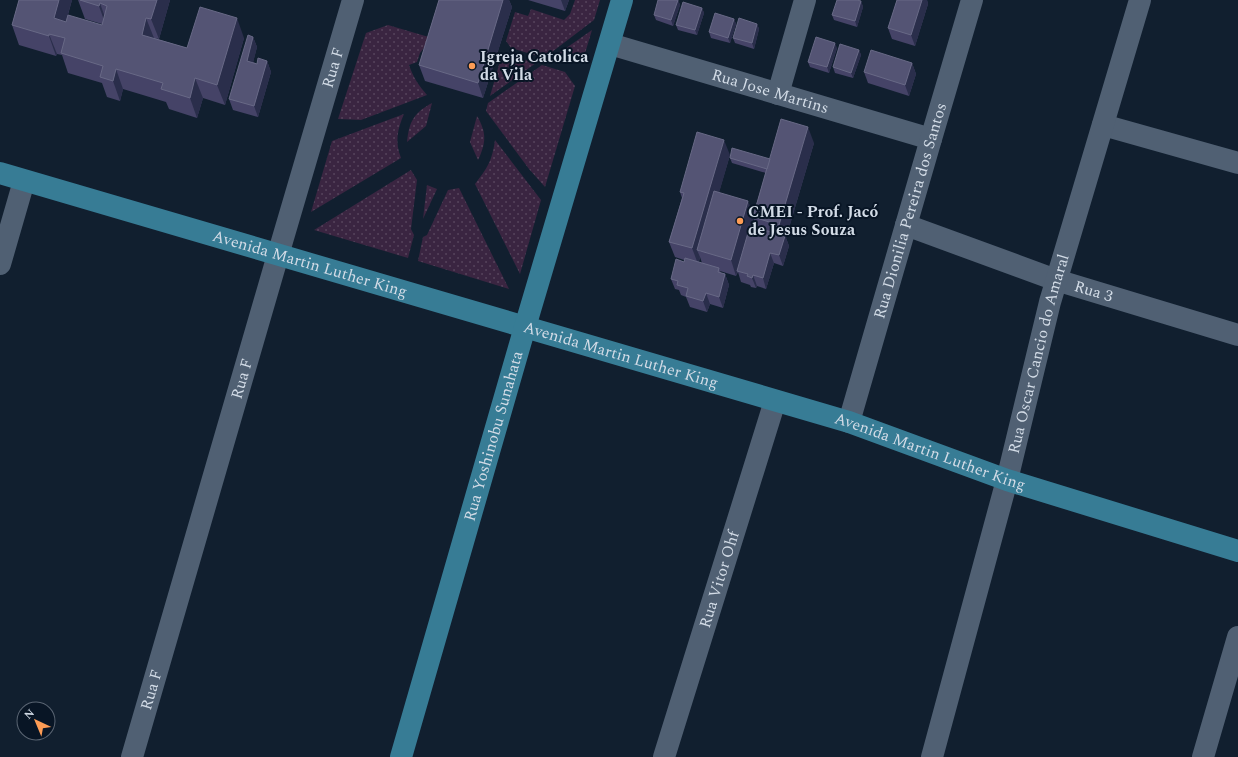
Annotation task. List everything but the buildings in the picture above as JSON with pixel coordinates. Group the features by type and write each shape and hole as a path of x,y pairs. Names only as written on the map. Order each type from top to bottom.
{"main road":[{"name":"Rua Yoshinobu Sunahata","path":"401,757 525,327 622,0"},
{"name":"Avenida Martin Luther King","path":"0,173 849,422 1007,480 1238,551"}],"street":[{"name":"Rua F","path":"132,757 353,0"},
{"path":"778,94 805,0"},
{"name":"Rua Dionilia Pereira dos Santos","path":"849,422 972,0"},
{"name":"Rua Oscar Cancio do Amaral","path":"932,757 1007,480 1056,280 1140,0"},
{"name":"Rua Jose Martins","path":"610,44 931,139"},
{"path":"1103,125 1238,163"},
{"path":"0,264 24,181"},
{"name":"Rua 3","path":"906,225 1056,280 1238,335"},
{"name":"Rua Vitor Ohf","path":"664,757 776,401"},
{"path":"1203,757 1238,637"}],"shaded area":[{"path":"575,0 600,0 594,20 544,58 511,48 506,41 515,12 528,16 531,9 564,20 570,14"},
{"path":"388,25 432,38 420,53 417,62 409,65 416,81 427,95 361,120 338,119 366,33"},
{"path":"592,30 583,60 566,64 549,60"},
{"path":"509,55 536,63 490,96 501,58"},
{"path":"542,65 565,72 575,86 545,187 529,169 486,111 488,103"},
{"path":"432,103 426,126 407,142 409,128 414,118 421,110"},
{"path":"404,114 397,141 401,158 311,212 332,141"},
{"path":"477,116 484,133 483,148 478,160 470,142"},
{"path":"495,140 541,200 520,274 475,184 489,164"},
{"path":"411,170 417,180 411,229 414,235 408,258 314,230"},
{"path":"427,185 437,189 423,219"},
{"path":"459,188 509,289 418,261 423,237 427,235 448,190"}],"place":[{"name":"Igreja Catolica da Vila","path":"472,66"},
{"name":"CMEI - Prof. Jacó de Jesus Souza","path":"740,221"}]}
